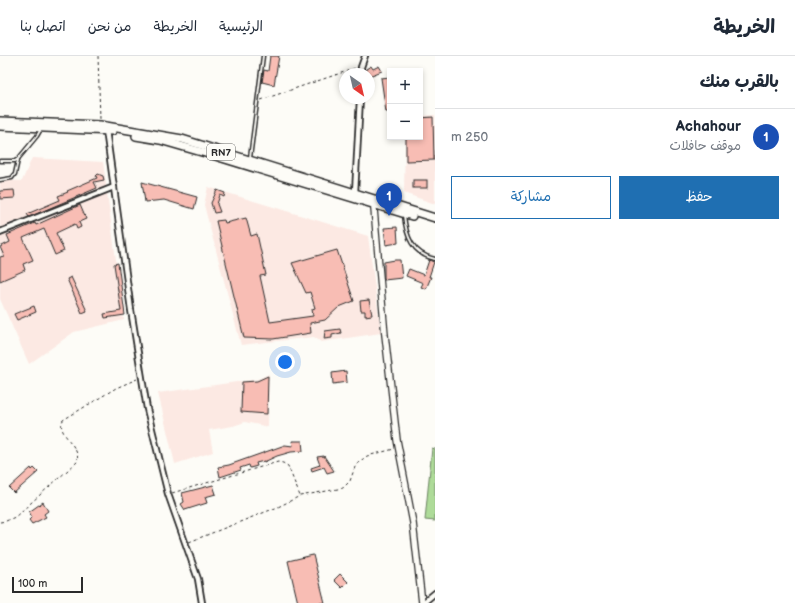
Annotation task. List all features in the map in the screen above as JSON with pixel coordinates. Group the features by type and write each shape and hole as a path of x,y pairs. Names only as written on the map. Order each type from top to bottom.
{"highway":[{"name":"RN7","path":"0,121 104,127 182,139 355,193 404,214 435,223"},
{"name":"RN7","path":"0,126 41,128 104,127 160,140 374,202 435,218"}],"street":[{"path":"361,67 365,56"},
{"path":"355,193 360,104"},
{"path":"104,127 148,409 168,494 200,584 202,603"},
{"path":"0,232 114,187"},
{"path":"374,202 386,336 399,448 413,523 423,603"},
{"path":"423,603 435,593"}],"lane":[{"path":"250,161 256,102 263,56"},
{"path":"0,180 12,178 15,174 18,159 37,136 41,128"},
{"path":"0,161 14,161 18,159"},
{"path":"404,214 407,231 413,247 421,255 435,259"}],"path":[{"path":"98,56 104,127"},
{"path":"256,102 324,78 361,67"},
{"path":"0,522 14,517 77,462 78,454 63,432 61,426 62,422 116,388 142,377"},
{"path":"185,544 278,507 300,496 343,488 350,481 355,467 362,459 399,448"},
{"path":"168,494 278,462 288,466 300,496"}],"shaded area":[{"path":"435,115 435,204 404,193 405,140 423,140 423,116"},
{"path":"32,158 103,162 124,320 74,332 29,364 0,299 0,180 22,181"},
{"path":"208,187 368,236 381,333 321,342 314,337 241,345 204,205"},
{"path":"269,374 268,427 245,422 233,426 209,430 213,452 175,464 158,393 258,379"}],"green space":[{"path":"432,448 435,449 435,521 425,520"}],"building":[{"path":"270,56 279,56 274,85 262,82 264,70 268,71"},
{"path":"379,66 382,71 375,74 375,68"},
{"path":"387,77 387,112 386,112 381,78"},
{"path":"433,117 434,160 406,161 406,140 423,140 423,118"},
{"path":"98,174 103,176 104,180 94,182 97,188 29,217 27,214 60,200 58,196 97,178 96,176"},
{"path":"413,180 427,180 427,188 413,188"},
{"path":"142,182 197,197 194,209 164,200 145,202"},
{"path":"14,190 15,198 0,199 0,191"},
{"path":"217,190 225,193 224,197 220,195 217,204 220,212 214,213 211,203"},
{"path":"80,205 86,219 79,222 81,227 77,229 75,224 56,233 64,251 55,255 44,229 23,238 33,260 23,264 25,270 0,281 0,257 4,256 0,247 10,242 7,235 35,223 36,225"},
{"path":"246,218 251,236 257,234 266,275 260,276 270,322 313,316 312,309 315,308 310,292 306,293 292,263 337,250 354,301 339,307 325,320 310,323 311,333 273,339 244,338 216,221 224,220 225,223"},
{"path":"397,227 398,243 386,245 384,228"},
{"path":"400,260 402,278 384,280 384,262"},
{"path":"429,260 434,262 429,277 431,277 426,289 421,287 423,283 406,276 409,269 424,275"},
{"path":"118,263 125,315 105,318 104,314 121,311 114,264"},
{"path":"71,277 87,311 82,313 67,279"},
{"path":"369,300 372,315 365,316 365,311 361,311 360,301"},
{"path":"34,306 36,312 17,320 14,314"},
{"path":"340,329 341,333 332,335 332,338 324,339 325,331"},
{"path":"346,371 347,382 333,384 332,373"},
{"path":"268,376 267,414 241,412 242,382 257,381"},
{"path":"292,441 302,441 303,451 291,452 277,456 264,462 256,463 257,466 250,468 249,465 240,468 241,470 220,477 218,467 229,465 285,445 293,446"},
{"path":"324,456 334,471 327,473 324,467 312,471 311,468 320,465 317,457"},
{"path":"31,468 32,470 34,468 38,472 14,493 9,488"},
{"path":"213,485 216,494 205,497 207,503 185,510 181,504 184,502 182,493"},
{"path":"43,502 48,511 44,514 46,517 32,524 29,520 32,517 29,512"},
{"path":"313,555 325,603 298,603 288,561"},
{"path":"340,574 348,582 342,588 334,580"}],"place":[{"name":"Achahour","path":"389,216"}]}
